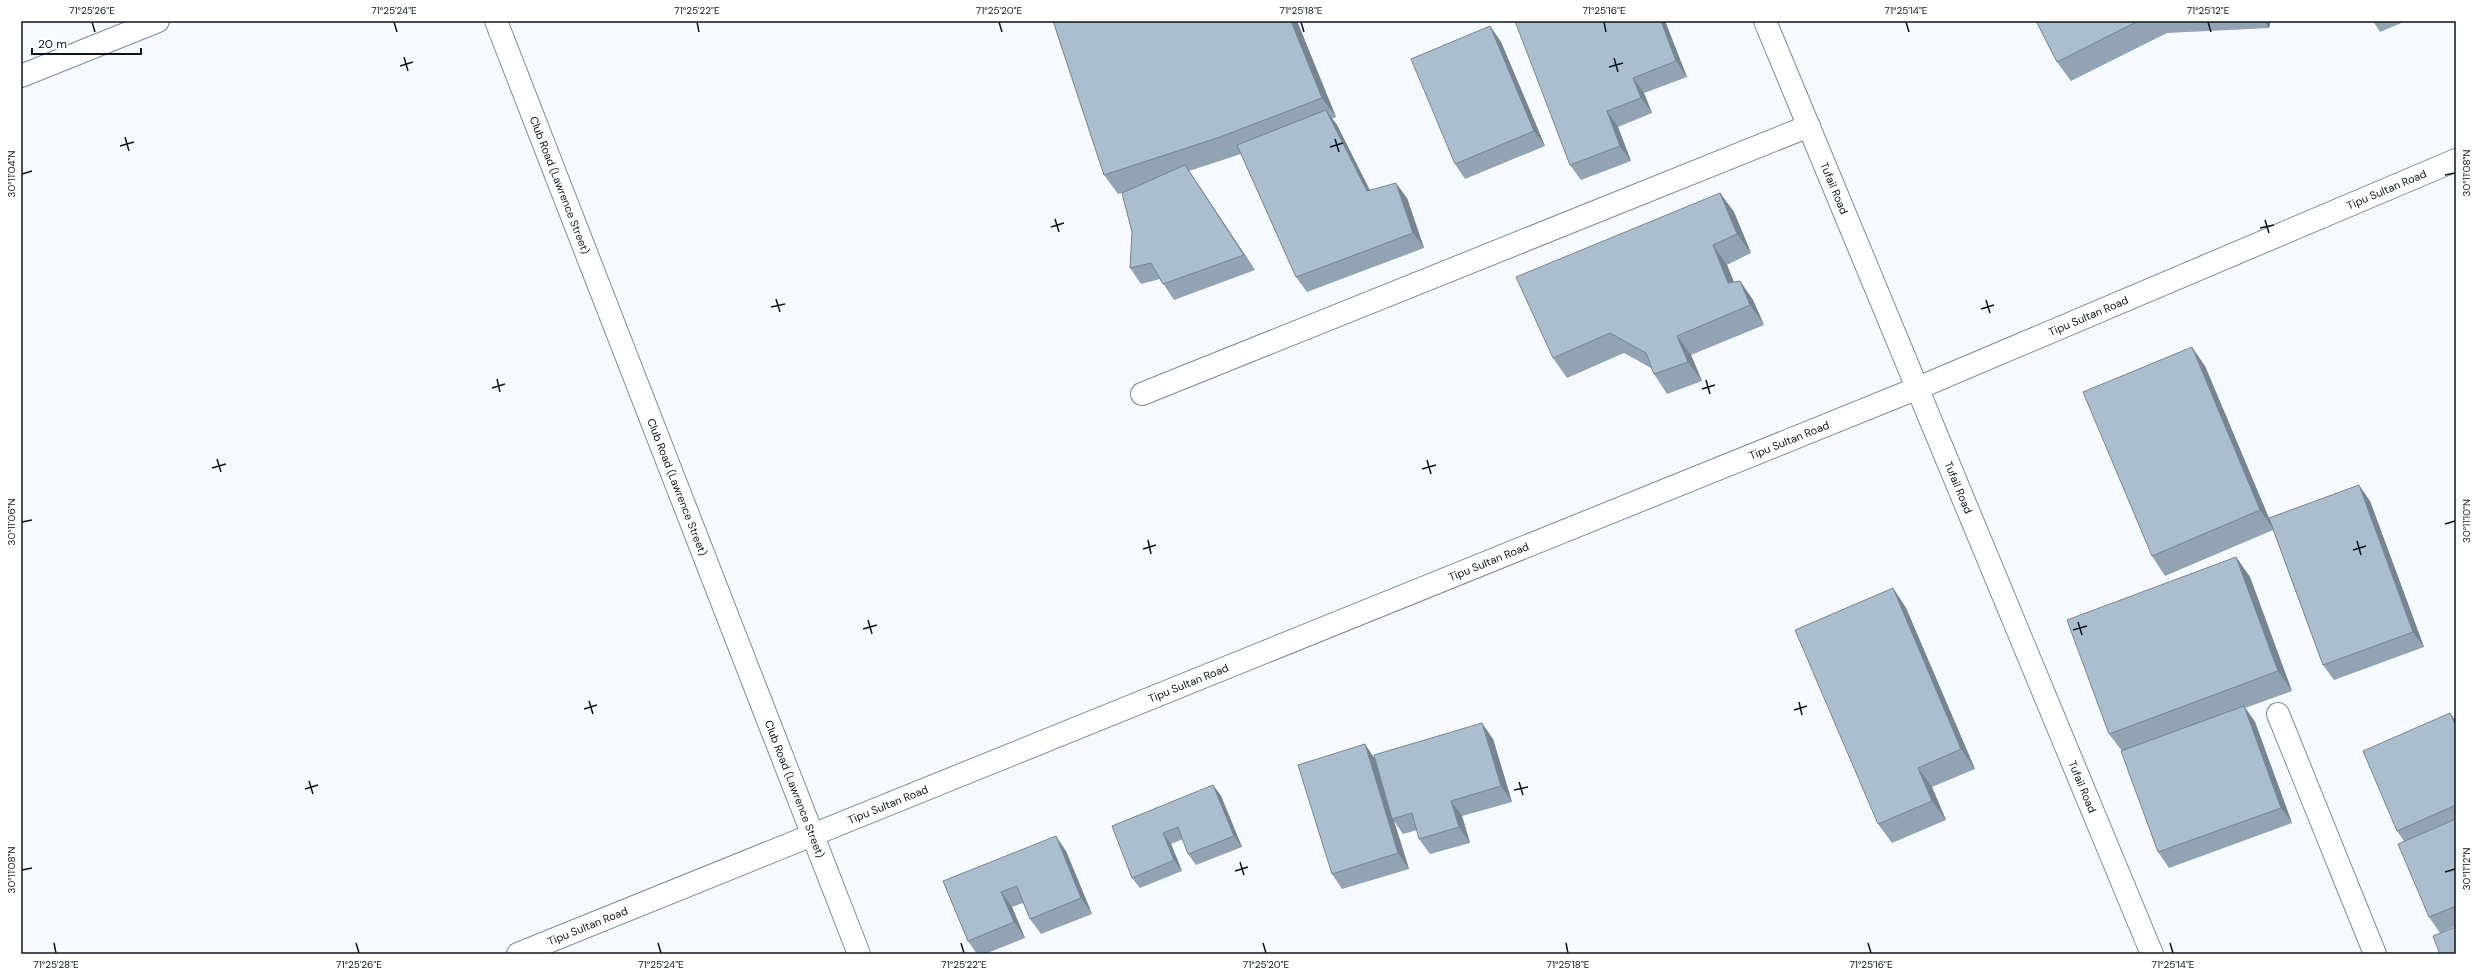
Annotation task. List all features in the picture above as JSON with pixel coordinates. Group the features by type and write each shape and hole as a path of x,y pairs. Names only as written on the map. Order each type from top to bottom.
{"street":[{"path":"21,76 158,21"},
{"name":"Club Road (Lawrence Street)","path":"496,21 859,954"},
{"name":"Tufail Road","path":"1765,21 2152,954"},
{"path":"1142,394 1809,126"},
{"name":"Tipu Sultan Road","path":"518,954 1918,388 2456,160"},
{"path":"2278,714 2375,954"}],"building":[{"path":"1053,21 1291,21 1322,98 1220,137 1104,175"},
{"path":"1515,21 1661,21 1676,61 1633,78 1641,98 1607,111 1620,146 1570,165"},
{"path":"2036,21 2138,21 2057,62"},
{"path":"1490,26 1534,131 1455,164 1411,59"},
{"path":"1326,110 1367,191 1396,183 1413,233 1296,277 1237,145"},
{"path":"1185,165 1244,255 1163,284 1151,263 1130,268 1132,232 1122,193"},
{"path":"1720,193 1737,234 1713,245 1728,283 1740,281 1750,305 1677,336 1688,362 1654,374 1646,353 1610,333 1553,358 1516,277"},
{"path":"2192,347 2260,510 2152,556 2083,392"},
{"path":"2359,485 2413,632 2323,665 2269,518"},
{"path":"2236,557 2278,671 2109,734 2067,620"},
{"path":"1893,588 1961,749 1918,768 1932,801 1878,824 1795,630"},
{"path":"2244,706 2281,808 2158,852 2121,751"},
{"path":"2450,713 2456,726 2456,805 2397,831 2363,751"},
{"path":"1482,723 1501,786 1451,801 1459,827 1419,839 1412,813 1392,819 1374,755"},
{"path":"1365,744 1398,853 1332,874 1298,765"},
{"path":"1213,785 1234,836 1188,854 1178,827 1163,833 1174,860 1132,878 1112,826"},
{"path":"2456,819 2456,906 2429,917 2398,844"},
{"path":"1056,836 1081,898 1030,919 1017,886 1001,892 1014,922 968,941 943,881"},
{"path":"2456,927 2456,954 2440,954 2433,936"}]}
